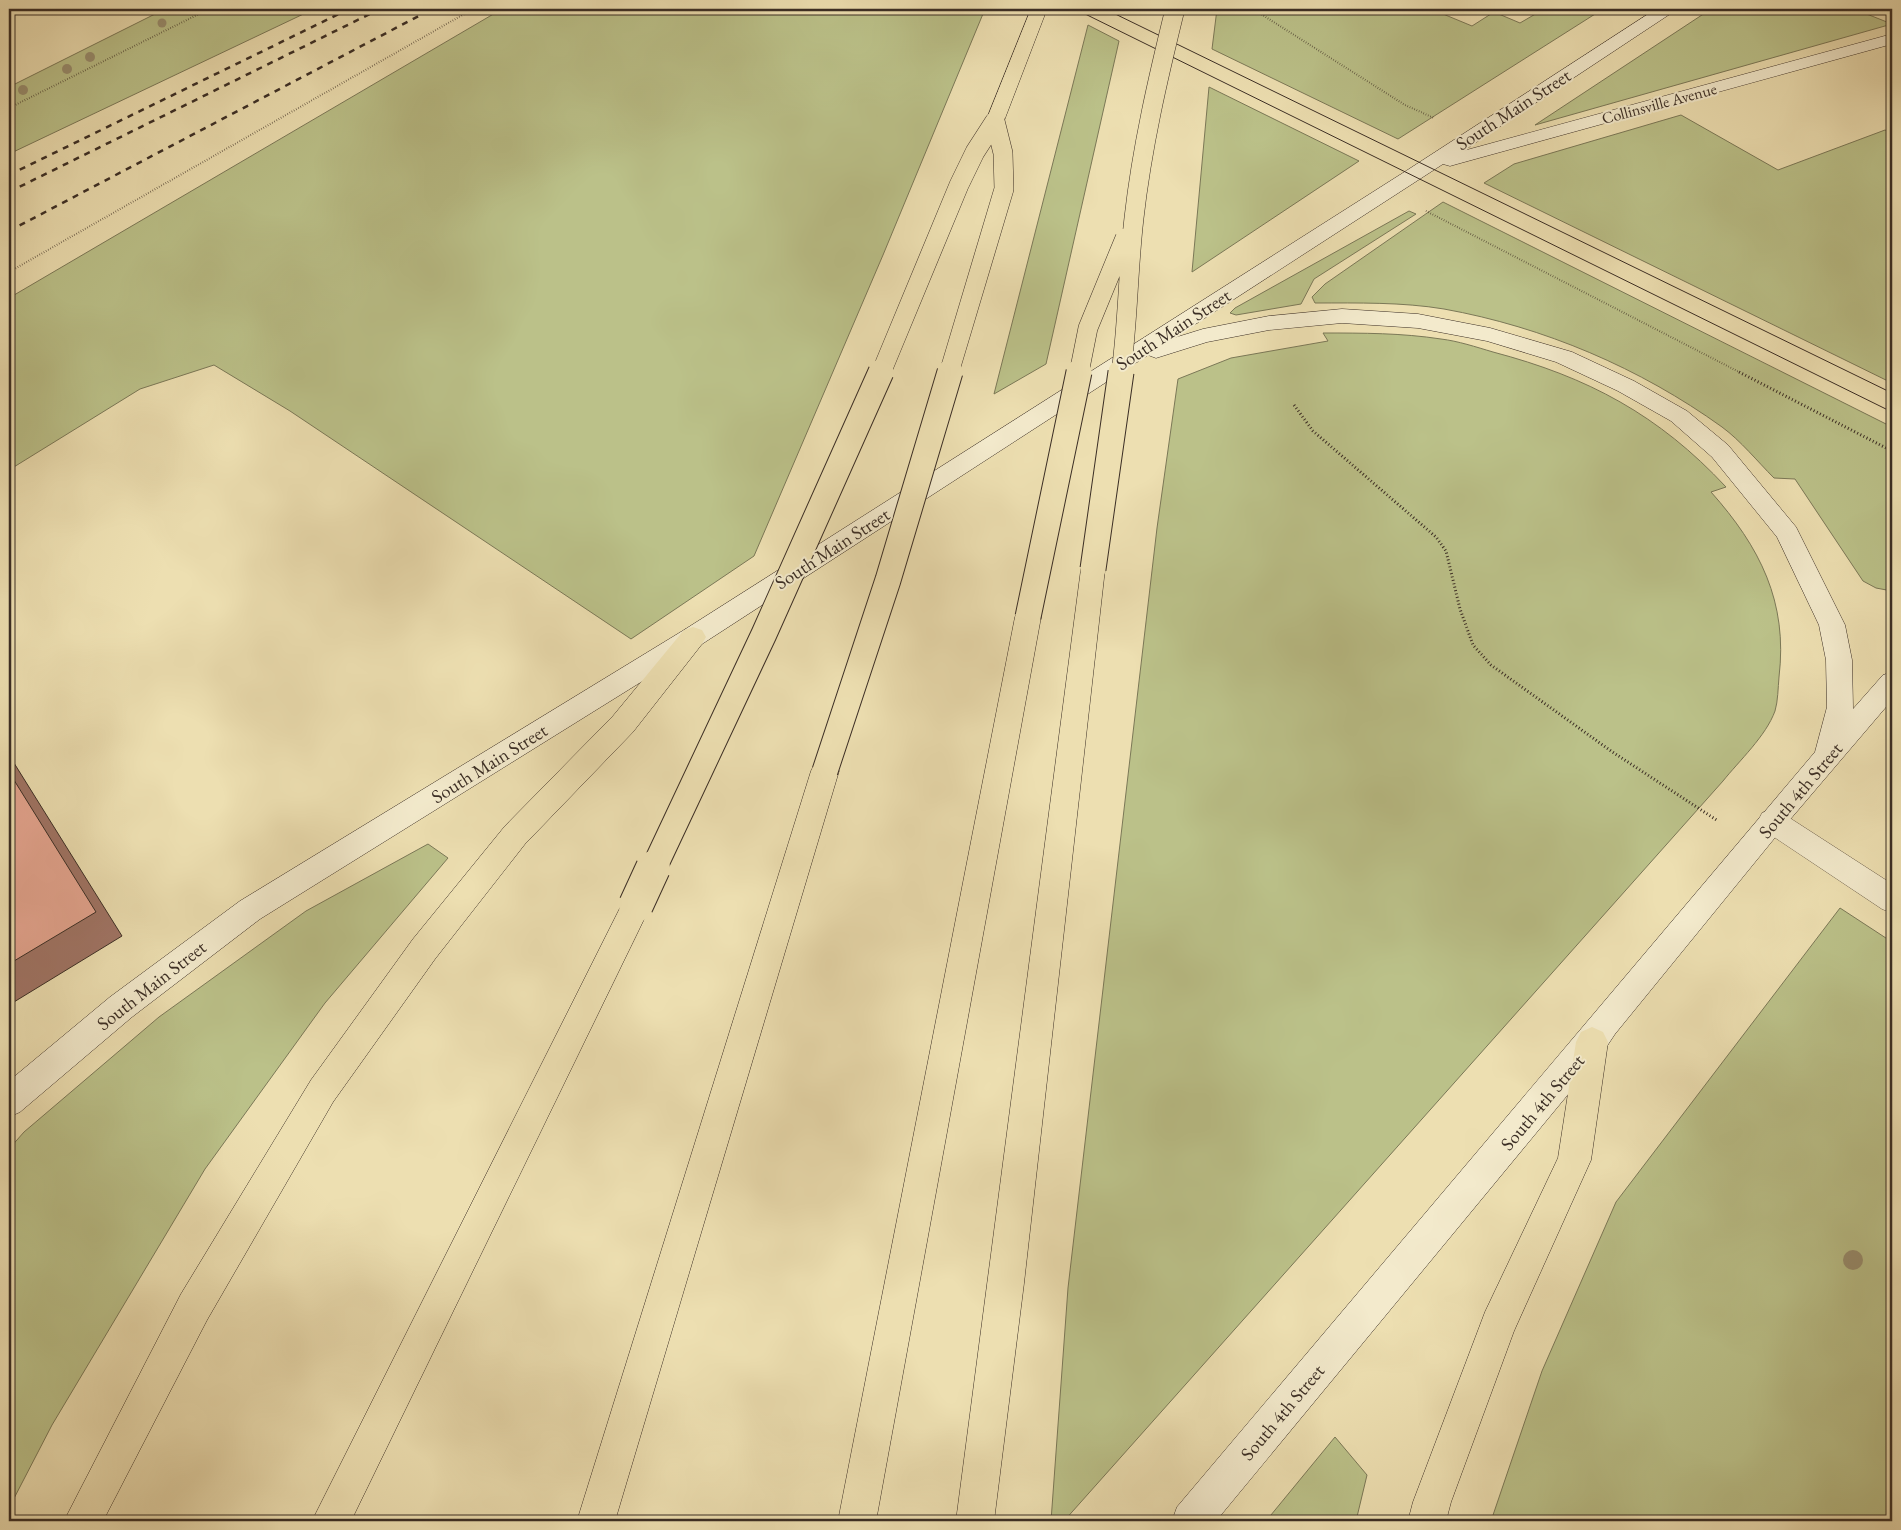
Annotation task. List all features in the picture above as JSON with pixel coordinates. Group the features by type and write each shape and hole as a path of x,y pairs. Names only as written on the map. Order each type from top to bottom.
{"highway":[{"path":"330,1521 636,905 764,634 873,392 959,185 975,152 995,121 1039,9"},
{"path":"974,1521 998,1355 1067,765 1127,330 1134,218 1156,85 1175,9"},
{"path":"596,1521 825,771 888,580 1004,189 1003,153 995,121"},
{"path":"859,1510 1028,617 1088,328 1134,218"},
{"path":"83,1521 194,1307 322,1091 424,949 515,835 623,724 693,636"},
{"path":"1427,1521 1432,1502 1498,1325 1574,1160 1592,1042"}],"main road":[{"name":"South Main Street","path":"9,1101 121,1007 250,910 693,636 1123,362 1667,9"},
{"name":"Collinsville Avenue","path":"1426,166 1892,40"},
{"path":"1123,362 1203,336 1269,323 1342,316 1418,321 1490,335 1564,357 1626,386 1679,416 1720,451 1787,533 1832,625 1839,660 1840,707 1827,759"},
{"name":"South 4th Street","path":"1191,1521 1592,1042 1604,1024 1754,845 1776,824 1827,759 1892,682"},
{"path":"1776,824 1892,900"}],"path":[{"path":"9,108 209,9"},
{"path":"9,272 472,9"},
{"path":"1253,9 1279,28 1406,105 1473,135"},
{"path":"1388,191 1892,451"},
{"path":"1294,405 1313,430 1436,537 1446,551 1460,609 1473,645 1491,665 1611,751 1754,845"}],"green space":[{"path":"165,9 314,9 9,154 9,87"},
{"path":"502,9 985,9 883,255 754,556 631,639 290,411 214,365 140,389 9,470 9,298"},
{"path":"1217,9 1431,9 1472,26 1494,12 1520,23 1544,9 1603,9 1398,139 1212,49"},
{"path":"1711,9 1854,9 1892,24 1535,125"},
{"path":"1088,25 1119,41 1046,364 994,394"},
{"path":"1209,87 1359,161 1192,272"},
{"path":"1681,115 1778,170 1885,130 1892,133 1892,383 1484,183 1514,164"},
{"path":"1443,202 1892,427 1892,591 1876,588 1863,581 1795,479 1774,478 1722,427 1658,386 1624,368 1554,339 1518,327 1444,309 1380,303 1315,303 1312,297 1325,284"},
{"path":"1409,211 1416,214 1314,279 1301,304 1236,315 1230,313 1235,308"},
{"path":"1323,333 1397,334 1441,339 1467,344 1528,362 1591,387 1620,402 1648,419 1675,439 1726,487 1711,492 1744,534 1767,577 1779,624 1781,650 1776,707 1771,720 1759,739 1723,781 1064,1521 1051,1521 1068,1288 1157,528 1178,379 1231,358 1328,341"},
{"path":"428,844 448,858 325,1003 205,1169 52,1425 9,1508 9,1149 24,1132 159,1017 306,911"},
{"path":"1840,908 1892,942 1892,1521 1491,1521 1542,1371 1616,1202"},
{"path":"1335,1437 1367,1475 1356,1521 1266,1521"}],"building":[{"path":"9,772 96,912 9,964"}],"tram line":[{"path":"1075,9 1892,412"},
{"path":"1105,9 1892,393"}],"railway":[{"path":"9,175 349,9"},
{"path":"9,192 380,9"},
{"path":"9,231 432,9"}]}
